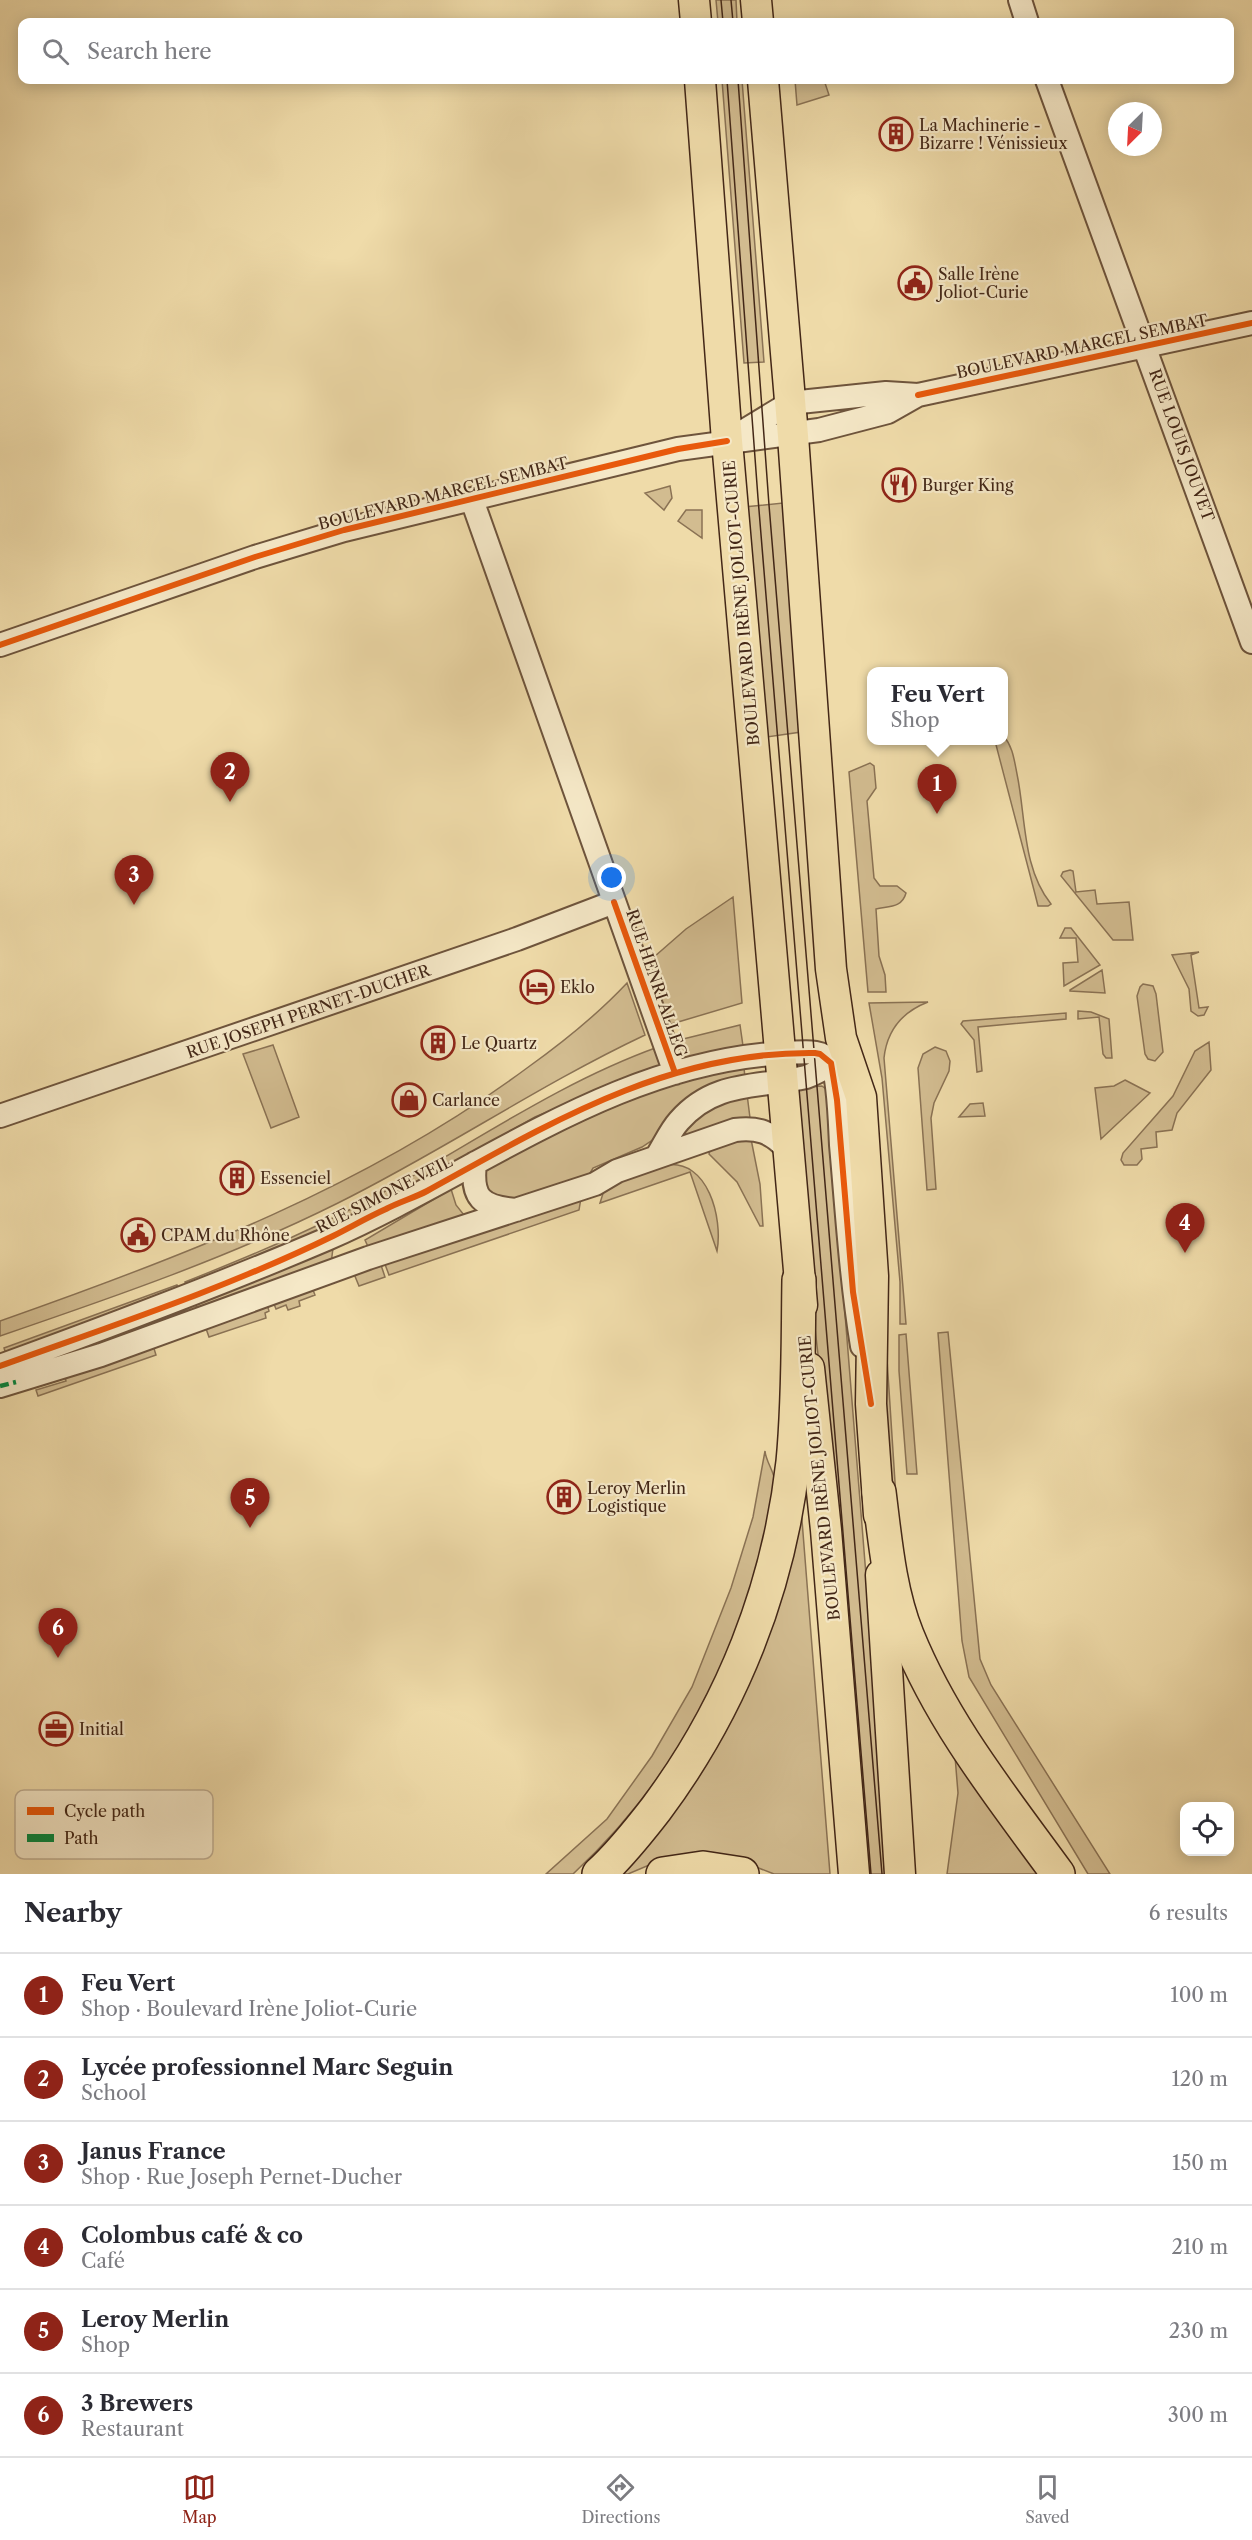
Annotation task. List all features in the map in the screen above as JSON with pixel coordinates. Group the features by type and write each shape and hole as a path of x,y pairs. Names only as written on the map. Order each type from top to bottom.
{"highway":[{"path":"599,1874 645,1823 681,1774 711,1725 732,1683 760,1612 778,1547 792,1464 797,1390 799,1280"},
{"path":"879,1491 897,1602 906,1634 929,1684 961,1741 1058,1874"},
{"path":"663,1874 703,1868 742,1874"}],"main road":[{"path":"694,0 696,18"},
{"path":"756,0 758,18"},
{"name":"BOULEVARD IRÈNE JOLIOT-CURIE","path":"700,84 727,441 787,1149 826,1530 854,1874"},
{"path":"763,84 794,436 836,1050 861,1097 873,1276 872,1404 879,1491 889,1731 900,1874"}],"street":[{"path":"1020,0 1026,18"},
{"name":"RUE LOUIS JOUVET","path":"1048,84 1103,237 1146,346 1252,642"},
{"name":"BOULEVARD MARCEL SEMBAT","path":"727,441 790,403 886,393 918,395 1252,323"},
{"name":"BOULEVARD MARCEL SEMBAT","path":"0,645 255,557 344,530 678,449 727,441 794,436 888,412 918,395"},
{"name":"RUE HENRI ALLEG","path":"472,500 675,1073"},
{"name":"RUE JOSEPH PERNET-DUCHER","path":"0,1116 517,939 614,902"},
{"path":"657,1156 678,1122 706,1098 815,1053 836,1050"},
{"name":"RUE SIMONE VEIL","path":"0,1366 188,1297 331,1237 425,1192 475,1163 585,1106 675,1073 744,1057 781,1068"},
{"name":"RUE SIMONE VEIL","path":"0,1386 101,1355 340,1268 595,1184 617,1170 735,1130 750,1128 777,1137 787,1149"},
{"name":"RUE SIMONE VEIL","path":"475,1163 474,1190 479,1199 490,1206 517,1210"},
{"name":"RUE SIMONE VEIL","path":"340,1268 339,1252 342,1246 375,1229 425,1192"}],"shaded area":[{"path":"716,0 736,0 737,18 718,18"},
{"path":"722,84 742,84 764,362 744,363"},
{"path":"795,84 825,84 829,95 797,105"},
{"path":"670,486 672,498 664,510 645,493"},
{"path":"783,503 801,732 767,737 744,507"},
{"path":"686,510 702,510 702,538 678,521"},
{"path":"1008,742 1014,758 1030,858 1035,875 1051,904 1038,906 996,745 1008,745"},
{"path":"870,763 874,766 876,788 867,801 874,878 880,886 897,886 906,893 898,904 876,909 879,956 885,975 886,992 868,992 849,772"},
{"path":"1073,871 1076,892 1095,890 1097,904 1129,902 1133,940 1113,940 1061,876 1063,872"},
{"path":"733,897 742,1003 668,1025 646,964 686,929"},
{"path":"1065,928 1071,928 1100,965 1064,986 1063,963 1078,962 1076,938 1060,938"},
{"path":"1199,952 1191,955 1199,1008 1208,1007 1204,1015 1198,1016 1191,1011 1189,989 1172,955"},
{"path":"1102,970 1105,993 1070,991 1070,990"},
{"path":"627,983 645,1035 567,1075 377,1183 297,1223 214,1259 0,1336 0,1321 138,1271 206,1243 339,1183 404,1148 466,1110 566,1039"},
{"path":"1143,984 1153,986 1156,994 1163,1052 1155,1061 1148,1059 1145,1054 1137,996"},
{"path":"928,1002 911,1011 897,1023 888,1039 884,1058 906,1324 900,1324 900,1282 882,1078 869,1003"},
{"path":"1078,1011 1091,1012 1109,1019 1112,1058 1106,1058 1103,1054 1099,1017 1078,1019"},
{"path":"1066,1013 1066,1019 978,1027 982,1071 977,1072 974,1040 961,1024 963,1021"},
{"path":"740,1025 743,1046 682,1060 671,1042"},
{"path":"1209,1042 1211,1070 1177,1113 1172,1130 1156,1132 1157,1147 1141,1149 1142,1159 1137,1165 1124,1165 1121,1160 1123,1153 1173,1096 1195,1051"},
{"path":"273,1045 299,1117 271,1128 243,1054"},
{"path":"658,1047 662,1063 659,1066 535,1117 401,1193 188,1291 185,1282 348,1211 558,1092 624,1060"},
{"path":"935,1047 946,1051 950,1061 949,1071 934,1103 931,1118 936,1189 927,1190 918,1068 923,1054"},
{"path":"744,1068 745,1078 642,1147 593,1168 586,1180 527,1199 491,1198 481,1176 484,1171 515,1155 578,1123 643,1096 676,1084"},
{"path":"1125,1080 1150,1093 1101,1139 1095,1088 1114,1086"},
{"path":"822,1086 827,1090 890,1874 863,1874 828,1441 810,1285 796,1088"},
{"path":"747,1094 750,1118 682,1136 698,1113"},
{"path":"983,1103 985,1116 959,1117 970,1104"},
{"path":"751,1139 760,1184 763,1226 760,1226 737,1182 709,1154 710,1150 735,1141"},
{"path":"666,1165 680,1166 693,1171 710,1193 717,1223 717,1251 690,1172 600,1203 605,1187"},
{"path":"451,1189 456,1205 468,1220 370,1251 365,1240"},
{"path":"581,1198 579,1210 389,1275 383,1259"},
{"path":"333,1248 331,1264 199,1313 194,1301"},
{"path":"381,1265 385,1277 359,1286 352,1269"},
{"path":"177,1285 181,1293 7,1357 4,1348"},
{"path":"311,1285 315,1295 299,1301 300,1306 288,1310 286,1305 276,1309 272,1299"},
{"path":"887,1286 887,1359 903,1605 882,1393"},
{"path":"266,1301 269,1311 265,1313 266,1318 209,1337 204,1323"},
{"path":"948,1332 980,1659 991,1685 1110,1874 1088,1874 969,1677 962,1641 938,1333"},
{"path":"906,1334 917,1474 907,1474 899,1371 899,1335"},
{"path":"152,1342 156,1355 38,1396 36,1390 66,1381 64,1373"},
{"path":"765,1451 775,1481 772,1505 752,1586 717,1678 668,1763 608,1839 573,1874 546,1874 607,1819 652,1756 692,1687 731,1588 753,1517"},
{"path":"800,1495 830,1874 774,1874 733,1858 661,1860 628,1874 611,1874 651,1831"},
{"path":"954,1744 1047,1874 947,1874 958,1793"}],"tram line":[{"path":"721,0 723,18"},
{"path":"731,0 733,18"},
{"path":"727,84 758,498 871,1874"},
{"path":"738,84 769,505 882,1874"}],"marked path":[{"path":"0,1386 16,1382"}],"cycle path":[{"path":"918,395 1252,323"},
{"path":"0,645 255,557 344,530 678,449 727,441"},
{"path":"614,902 675,1073"},
{"path":"0,1366 168,1306 293,1255 422,1193 565,1117 612,1096 661,1078 710,1064 761,1056 815,1053 820,1054 831,1063 837,1100 853,1292 871,1404"}],"place":[{"name":"La Machinerie - Bizarre ! Vénissieux","path":"896,134"},
{"name":"Salle Irène Joliot-Curie","path":"915,283"},
{"name":"Burger King","path":"899,485"},
{"name":"Lycée professionnel Marc Seguin","path":"230,802"},
{"name":"Feu Vert","path":"937,814"},
{"name":"Janus France","path":"134,905"},
{"name":"Eklo","path":"537,987"},
{"name":"Le Quartz","path":"438,1043"},
{"name":"Carlance","path":"409,1100"},
{"name":"Essenciel","path":"237,1178"},
{"name":"CPAM du Rhône","path":"138,1235"},
{"name":"Colombus café & co","path":"1185,1253"},
{"name":"Leroy Merlin Logistique","path":"564,1497"},
{"name":"Leroy Merlin","path":"250,1528"},
{"name":"3 Brewers","path":"58,1658"},
{"name":"Initial","path":"56,1729"}]}
